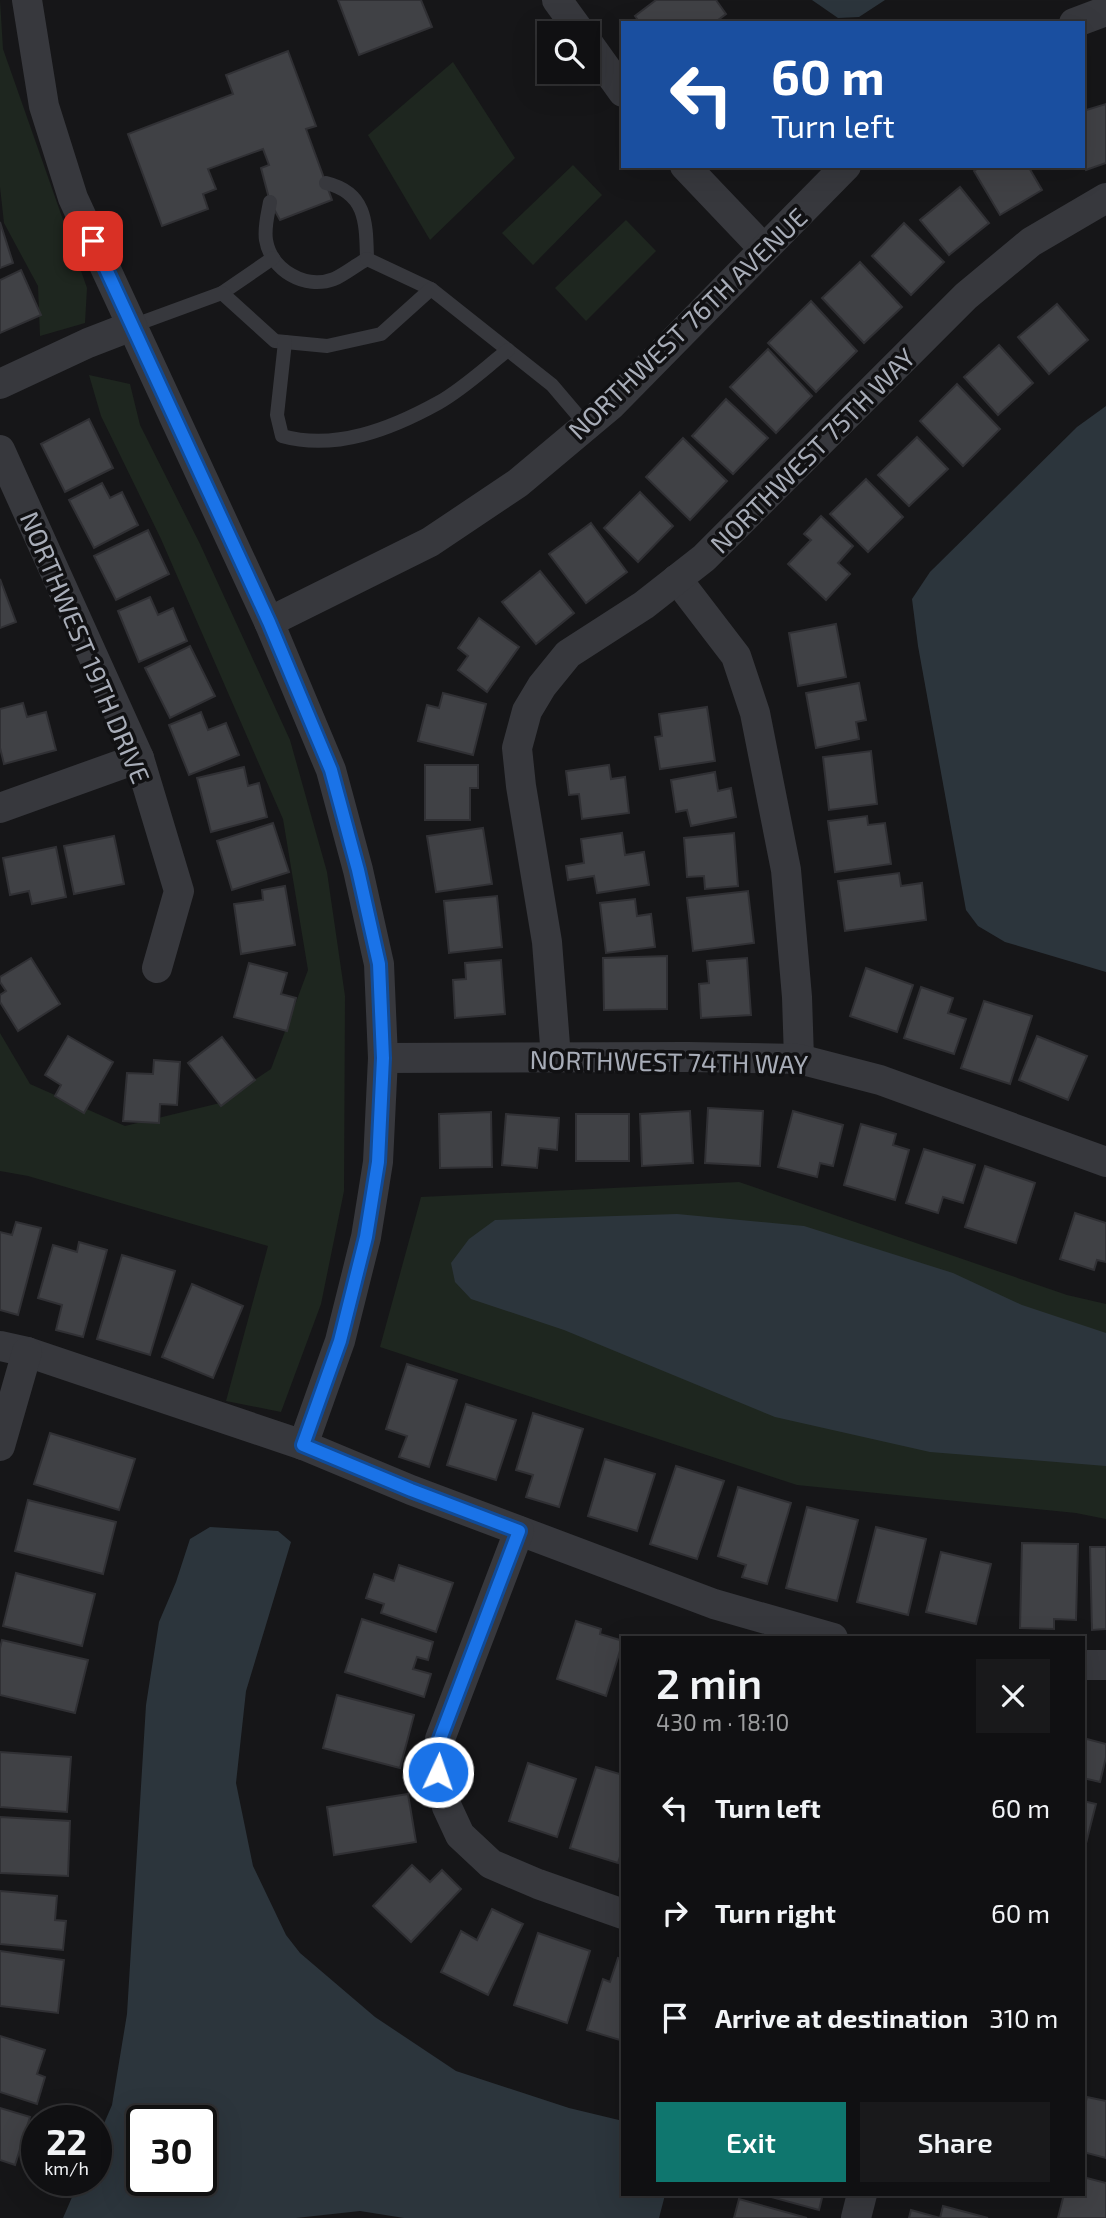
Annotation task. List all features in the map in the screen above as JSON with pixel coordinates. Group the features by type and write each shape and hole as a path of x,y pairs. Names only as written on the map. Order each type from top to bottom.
{"street":[{"path":"27,0 44,106 69,185 269,622 331,770 358,870 379,964 383,1058 378,1162 366,1237 340,1341 303,1445"},
{"path":"557,0 572,21"},
{"path":"1079,21 1106,11"},
{"path":"600,60 621,89"},
{"path":"687,168 764,249"},
{"name":"NORTHWEST 76TH AVENUE","path":"269,622 430,542 518,482 611,405 844,168"},
{"name":"NORTHWEST 75TH WAY","path":"556,1058 547,942 517,748 527,711 542,686 568,654 644,605 704,558 965,296 1031,242 1106,198"},
{"path":"0,384 88,343 132,326"},
{"name":"NORTHWEST 19TH DRIVE","path":"0,450 139,758 178,891 157,968"},
{"path":"677,579 736,656 755,713 786,870 799,1059"},
{"path":"0,808 139,758"},
{"name":"NORTHWEST 74TH WAY","path":"383,1058 799,1059 880,1080 1106,1162"},
{"path":"0,1447 13,1349 303,1445 411,1490 714,1604 826,1636"},
{"path":"519,1531 440,1739 438,1772 447,1807 460,1835 491,1864 621,1913"},
{"path":"1085,1665 1106,1665"},
{"path":"856,2218 862,2196"}],"lane":[{"path":"326,183 347,191 362,211 366,226 367,259"},
{"path":"270,202 266,242 273,258 284,271 299,279 316,282 333,279 367,259"},
{"path":"132,326 222,293 273,258"},
{"path":"367,259 431,289 552,385 586,425"},
{"path":"222,293 275,341 327,346 381,334 431,289"},
{"path":"285,342 277,415 282,436 318,442 372,434 439,402 508,351"}],"shaded area":[{"path":"0,0 3,49 87,288 85,323 40,336 38,286 4,223 0,187"},
{"path":"812,0 885,0 859,17 838,18"},
{"path":"453,62 515,158 430,240 368,135"},
{"path":"573,165 602,195 533,265 502,233"},
{"path":"626,220 656,251 586,321 555,288"},
{"path":"89,375 130,384 140,425 200,544 290,740 327,872 345,996 344,1191 321,1304 281,1412 226,1401 268,1246 28,1176 0,1171 0,1033 30,1084 125,1126 220,1103 271,1069 308,970 283,819 161,539 101,416"},
{"path":"1106,406 1106,972 1005,942 978,926 966,910 918,646 912,599 930,572 1077,427"},
{"path":"739,1182 1067,1295 1106,1304 1106,1519 1076,1513 797,1485 380,1347 421,1197"},
{"path":"677,1214 804,1226 953,1273 1022,1305 1106,1333 1106,1466 930,1452 775,1417 564,1330 471,1299 455,1282 451,1263 469,1239 495,1220"},
{"path":"210,1527 278,1531 291,1542 246,1691 236,1783 253,1866 286,1935 300,1953 375,2017 456,2071 569,2108 621,2121 621,2196 665,2196 659,2218 404,2218 360,2211 296,2218 63,2218 73,2196 112,2196 112,2105 127,2014 146,1705 159,1622 190,1539"}],"building":[{"path":"338,0 421,0 432,27 359,55"},
{"path":"656,0 716,0 726,14 717,21 639,21 635,16"},
{"path":"288,51 316,126 306,129 332,200 280,220 270,202 261,168 269,165 263,149 208,169 216,189 203,194 208,209 162,226 128,134 233,94 226,75"},
{"path":"1106,104 1106,163 1086,170 1085,168 1085,110"},
{"path":"978,168 1029,168 1042,190 1000,215 974,171"},
{"path":"960,187 989,223 949,255 920,220"},
{"path":"0,222 13,263 0,268"},
{"path":"904,223 944,262 911,295 872,256"},
{"path":"860,262 902,307 864,343 822,298"},
{"path":"21,270 41,315 0,333 0,280"},
{"path":"811,301 857,351 816,392 768,343"},
{"path":"1057,304 1088,340 1049,374 1018,337"},
{"path":"999,345 1033,383 998,415 964,377"},
{"path":"768,349 812,396 776,433 730,387"},
{"path":"957,384 1000,429 963,466 920,421"},
{"path":"726,399 768,438 733,474 692,436"},
{"path":"89,419 113,468 65,492 41,444"},
{"path":"917,437 948,469 909,506 878,475"},
{"path":"683,438 727,481 690,520 646,477"},
{"path":"866,479 903,517 868,552 830,514"},
{"path":"102,483 110,498 122,492 138,525 94,548 69,500"},
{"path":"640,492 673,526 638,562 604,528"},
{"path":"821,516 853,546 838,563 850,574 826,600 788,564 811,540 804,534"},
{"path":"591,523 627,572 586,603 549,554"},
{"path":"148,530 169,574 116,600 94,556"},
{"path":"540,571 574,613 536,644 502,602"},
{"path":"0,579 16,622 0,628"},
{"path":"150,597 158,615 173,608 187,641 139,662 118,611"},
{"path":"479,618 519,647 487,692 458,670 468,656 458,648"},
{"path":"836,624 846,677 798,686 789,633"},
{"path":"190,646 215,696 170,718 145,668"},
{"path":"859,683 866,720 856,722 859,739 816,748 806,693"},
{"path":"443,693 486,704 473,755 418,741 427,705 439,708"},
{"path":"23,703 27,717 46,712 56,750 4,764 0,748 0,709"},
{"path":"707,707 715,761 660,769 655,737 662,736 659,714"},
{"path":"201,712 208,730 226,723 239,755 189,775 169,725"},
{"path":"871,751 877,804 829,810 823,757"},
{"path":"425,765 478,765 478,788 470,788 470,820 425,820"},
{"path":"609,765 611,779 625,777 629,813 582,819 579,794 569,795 566,771"},
{"path":"244,767 248,786 259,783 267,817 211,832 197,778"},
{"path":"715,772 718,791 731,788 736,817 691,826 687,810 676,812 671,780"},
{"path":"867,816 868,825 885,823 891,864 835,872 828,821"},
{"path":"273,823 289,872 232,890 217,841"},
{"path":"483,828 492,884 436,892 427,836"},
{"path":"622,833 625,855 644,852 649,885 597,893 594,876 568,880 566,866 584,863 581,839"},
{"path":"734,833 738,886 705,889 704,876 687,877 684,838"},
{"path":"114,836 124,884 74,894 64,846"},
{"path":"56,847 66,897 32,904 29,891 10,895 3,858"},
{"path":"899,873 901,886 922,883 926,920 845,931 838,881"},
{"path":"285,886 295,945 241,954 234,904 263,900 262,890"},
{"path":"748,891 754,943 693,951 687,898"},
{"path":"497,896 502,947 449,953 444,901"},
{"path":"635,899 637,916 651,914 655,947 606,953 600,903"},
{"path":"667,956 667,1009 604,1010 603,958"},
{"path":"31,958 60,1004 18,1031 0,1002 0,995 6,991 0,977"},
{"path":"747,958 751,1015 701,1018 699,984 709,983 707,961"},
{"path":"501,960 505,1014 455,1018 453,980 466,979 465,963"},
{"path":"249,963 287,973 281,994 296,998 287,1031 234,1017"},
{"path":"866,968 913,985 897,1032 850,1016"},
{"path":"921,987 953,998 948,1013 966,1019 954,1054 904,1038"},
{"path":"984,1001 1032,1016 1010,1084 961,1068"},
{"path":"68,1036 113,1062 84,1113 55,1096 61,1085 45,1075"},
{"path":"1037,1036 1087,1056 1068,1100 1019,1080"},
{"path":"222,1037 255,1080 221,1106 188,1063"},
{"path":"154,1060 180,1062 177,1105 160,1104 159,1123 123,1121 127,1073 153,1074"},
{"path":"708,1108 763,1111 760,1166 705,1163"},
{"path":"690,1111 693,1163 642,1166 640,1114"},
{"path":"793,1111 843,1125 833,1166 820,1163 817,1177 778,1167"},
{"path":"491,1112 492,1167 440,1168 439,1114"},
{"path":"506,1114 559,1118 557,1150 539,1148 537,1168 502,1165"},
{"path":"576,1114 629,1114 629,1161 576,1161"},
{"path":"861,1124 896,1134 893,1145 909,1150 895,1200 844,1185"},
{"path":"924,1149 975,1165 963,1203 943,1197 938,1213 906,1203"},
{"path":"985,1166 1035,1183 1016,1243 965,1227"},
{"path":"1075,1213 1106,1223 1106,1262 1097,1260 1094,1270 1060,1259"},
{"path":"16,1222 41,1228 18,1315 0,1310 0,1232 12,1235"},
{"path":"79,1242 107,1250 83,1337 56,1330 62,1305 38,1298 53,1245 77,1252"},
{"path":"122,1255 175,1271 150,1355 97,1339"},
{"path":"192,1284 243,1306 213,1378 162,1357"},
{"path":"407,1364 457,1380 429,1467 399,1457 407,1436 386,1429"},
{"path":"466,1404 516,1420 496,1480 447,1465"},
{"path":"533,1413 583,1429 559,1507 526,1497 533,1475 516,1470"},
{"path":"50,1433 135,1459 119,1510 34,1484"},
{"path":"605,1459 655,1474 637,1531 588,1516"},
{"path":"676,1466 724,1481 697,1559 650,1544"},
{"path":"738,1487 791,1503 767,1584 742,1577 746,1565 718,1556"},
{"path":"28,1500 116,1522 103,1574 15,1551"},
{"path":"807,1507 858,1520 837,1601 786,1588"},
{"path":"876,1527 926,1539 908,1615 857,1602"},
{"path":"1022,1543 1078,1544 1076,1620 1054,1619 1054,1629 1020,1628"},
{"path":"1090,1547 1106,1547 1106,1629 1092,1630"},
{"path":"941,1552 991,1564 976,1624 926,1612"},
{"path":"399,1565 453,1583 436,1632 381,1613 384,1604 366,1598 374,1574 394,1581"},
{"path":"16,1573 95,1594 82,1646 3,1626"},
{"path":"362,1619 433,1642 428,1660 417,1657 413,1669 431,1674 424,1697 345,1672"},
{"path":"576,1621 601,1629 600,1634 621,1640 606,1696 557,1679"},
{"path":"2,1640 88,1660 75,1713 0,1695"},
{"path":"337,1695 414,1715 400,1768 323,1748"},
{"path":"1085,1739 1106,1744 1100,1782 1085,1778"},
{"path":"0,1752 71,1757 67,1812 0,1807"},
{"path":"528,1763 576,1779 557,1837 509,1821"},
{"path":"596,1767 621,1774 621,1853 618,1863 570,1848"},
{"path":"408,1794 416,1842 334,1855 327,1807"},
{"path":"1085,1801 1096,1804 1085,1847"},
{"path":"0,1817 70,1821 68,1876 0,1873"},
{"path":"412,1865 430,1882 442,1870 461,1889 411,1942 373,1906"},
{"path":"0,1891 57,1896 55,1920 66,1921 63,1950 0,1944"},
{"path":"492,1909 523,1924 488,1995 441,1972 461,1931 477,1940"},
{"path":"538,1933 590,1951 567,2023 514,2005"},
{"path":"0,1951 64,1960 58,2013 0,2006"},
{"path":"618,1958 621,1959 621,2040 587,2030 603,1979 610,1982"},
{"path":"0,2036 45,2050 37,2074 45,2077 37,2104 0,2092"},
{"path":"1087,2097 1106,2101 1106,2158 1085,2153"},
{"path":"0,2108 21,2114 21,2146 15,2165 0,2160"},
{"path":"1085,2178 1106,2183 1106,2218 1058,2218 1064,2196 1085,2196"},
{"path":"767,2196 822,2196 819,2210"},
{"path":"739,2199 807,2218 734,2218"},
{"path":"943,2206 988,2218 940,2218"},
{"path":"911,2210 940,2218 909,2218"}],"route":[{"path":"93,241 269,622 331,770 358,870 379,964 383,1058 378,1162 366,1237 340,1341 303,1445 519,1531 440,1739 438,1772"}]}
